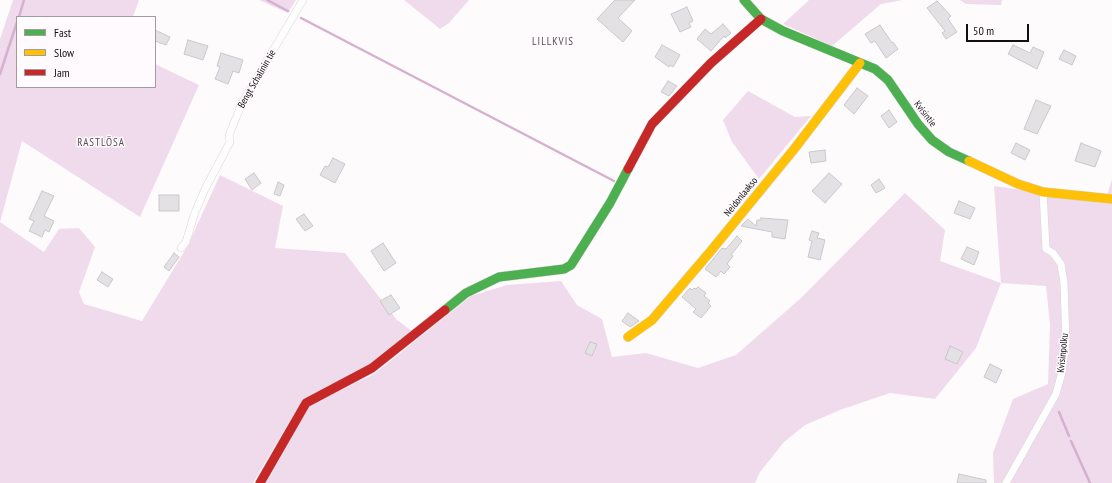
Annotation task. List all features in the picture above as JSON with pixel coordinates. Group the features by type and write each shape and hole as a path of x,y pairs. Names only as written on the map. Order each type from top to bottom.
{"street":[{"name":"Bengt Schalinin tie","path":"181,248 186,242 194,215 205,189 230,142 229,135 243,101 303,0"},
{"name":"Kvisintie","path":"744,0 761,18 783,31 875,69 888,80 918,124 932,140 949,152 1018,184 1042,192 1112,199"},
{"path":"260,483 306,403 372,368 466,293 499,277 564,269 571,265 610,203 652,124 711,63 761,18"},
{"name":"Neidonlaakso","path":"628,337 652,320 710,252 795,148 860,63"},
{"name":"Kvisinpolku","path":"1006,483 1056,394 1062,372 1066,343 1064,283 1061,264 1053,253 1046,249 1042,192"}],"shaded area":[{"path":"13,0 139,0 133,16 16,16 16,88 156,88 156,64 199,85 140,217 22,141 0,222 0,39"},
{"path":"259,0 296,0 288,13"},
{"path":"404,0 469,0 449,23 440,29"},
{"path":"809,0 903,0 881,4 832,46 783,24"},
{"path":"960,0 1002,0 1001,5 966,4"},
{"path":"748,91 795,117 811,116 759,179 732,142 723,120"},
{"path":"220,175 283,206 275,248 345,253 397,320 412,331 368,365 298,407 253,483 0,483 0,222 44,252 59,229 79,228 95,247 79,292 84,304 142,321 187,247"},
{"path":"1112,179 1112,483 994,483 993,453 1013,399 1048,384 1050,325 1046,286 1001,283 994,186 1105,202"},
{"path":"905,193 945,230 940,261 1001,283 976,348 935,399 890,393 840,410 805,425 784,442 760,472 755,483 266,483 310,405 374,374 471,296 507,285 561,281 577,305 602,319 612,357 646,353 698,368 736,355 801,298"}],"building":[{"path":"615,0 635,0 618,18 632,31 623,42 597,19"},
{"path":"937,1 951,16 948,19 957,32 946,39 942,33 945,31 927,8"},
{"path":"687,7 693,21 689,23 691,27 680,32 671,14"},
{"path":"723,24 731,33 725,38 724,36 711,51 697,39 705,29 711,34"},
{"path":"880,25 898,49 886,58 875,41 871,43 865,34"},
{"path":"156,30 170,37 166,45 156,41"},
{"path":"188,40 208,46 203,60 184,54"},
{"path":"662,45 680,55 673,67 670,65 669,67 655,57"},
{"path":"1013,45 1030,53 1033,47 1044,52 1037,69 1008,54"},
{"path":"1064,50 1076,56 1072,65 1059,59"},
{"path":"221,53 243,60 239,73 233,71 228,84 215,79 220,67 217,66"},
{"path":"668,81 677,86 669,96 661,92"},
{"path":"857,88 868,96 854,114 844,105"},
{"path":"1036,100 1051,106 1037,134 1024,129"},
{"path":"889,110 897,122 889,128 881,116"},
{"path":"1016,143 1030,150 1025,160 1011,153"},
{"path":"1081,143 1101,151 1095,167 1075,161"},
{"path":"825,150 826,161 811,163 809,152"},
{"path":"333,158 345,164 335,183 320,175 325,166 328,167"},
{"path":"254,173 261,183 252,190 245,179"},
{"path":"829,173 842,184 825,203 812,191"},
{"path":"879,179 885,188 876,193 871,185"},
{"path":"278,182 284,185 280,196 274,194"},
{"path":"42,191 54,196 44,216 54,221 49,232 45,230 42,237 29,231 34,221 29,219"},
{"path":"159,195 179,195 179,211 159,211"},
{"path":"959,201 975,208 970,219 954,213"},
{"path":"304,214 313,226 305,231 296,219"},
{"path":"761,218 788,220 785,239 772,237 772,232 741,226 748,219 756,226 757,220 761,220"},
{"path":"812,231 819,233 817,238 825,240 820,260 808,257 812,241 809,240"},
{"path":"737,236 742,241 731,255 733,256 727,264 730,267 724,274 721,271 716,277 705,269 722,248 726,249"},
{"path":"383,243 396,263 384,271 371,251"},
{"path":"967,247 979,252 974,265 961,259"},
{"path":"174,253 179,257 169,271 164,267"},
{"path":"102,272 113,279 108,287 97,280"},
{"path":"698,287 706,293 704,296 710,301 708,303 711,306 701,318 693,312 696,309 682,297 690,288 692,290"},
{"path":"391,295 400,308 389,315 380,301"},
{"path":"628,313 639,321 630,327 622,321"},
{"path":"590,342 597,344 592,356 585,353"},
{"path":"950,346 963,352 957,364 945,359"},
{"path":"990,364 1002,370 996,383 984,377"},
{"path":"959,474 986,480 986,483 957,483"}],"waterway":[{"path":"19,16 24,0"},
{"path":"267,0 288,11"},
{"path":"301,18 614,181"},
{"path":"0,74 16,25"},
{"path":"1059,412 1069,436"},
{"path":"1071,441 1090,483"}],"traffic: fast":[{"path":"744,0 761,19 783,31 875,69 888,80 918,124 932,140 949,152 969,161"},
{"path":"445,310 466,293 499,277 564,269 571,265 610,203 628,169"}],"traffic: slow":[{"path":"628,337 652,320 710,252 795,148 860,63"},
{"path":"969,161 1018,184 1043,192 1112,199"}],"traffic: jam":[{"path":"628,169 652,124 711,63 761,19"},
{"path":"260,483 306,403 372,368 445,310"}],"district":[{"name":"LILLKVIS","path":"553,42"},
{"name":"RASTLÖSA","path":"101,143"}]}
